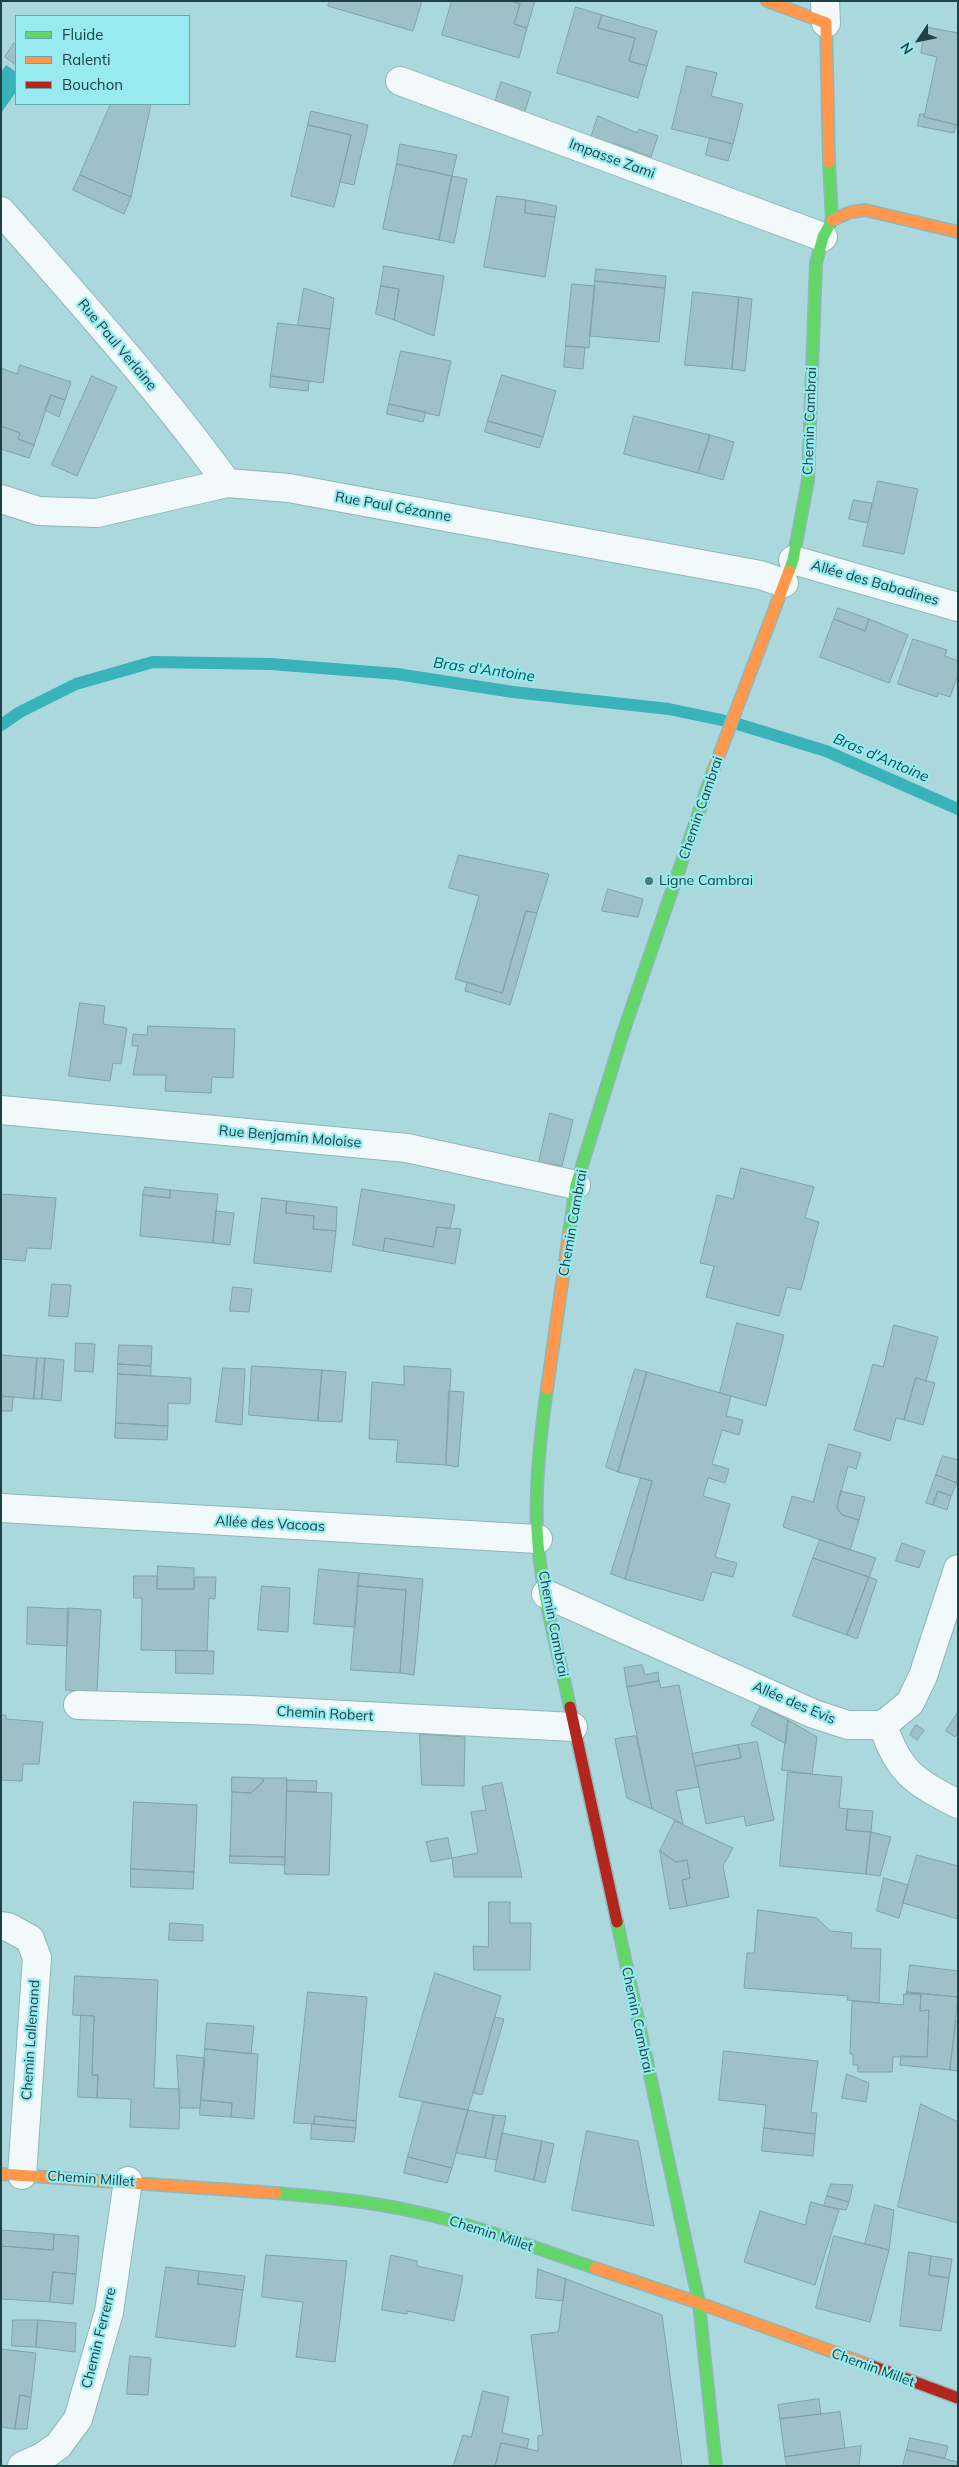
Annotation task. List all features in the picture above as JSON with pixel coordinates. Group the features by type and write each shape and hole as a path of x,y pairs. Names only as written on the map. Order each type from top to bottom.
{"street":[{"path":"767,1 826,12"},
{"name":"Chemin Cambrai","path":"716,2466 699,2303 573,1727 546,1594 538,1540 537,1460 576,1185 623,1033 714,768 789,571 808,480 816,263 828,229 830,194 826,12"},
{"name":"Impasse Zami","path":"400,81 828,229"},
{"path":"828,229 851,212 865,210 958,232"},
{"name":"Rue Paul Verlaine","path":"1,211 119,346 191,434 227,484"},
{"name":"Rue Paul Cézanne","path":"1,499 39,512 98,513 227,484 289,488 760,575 789,571"},
{"name":"Allée des Babadines","path":"789,571 958,607"},
{"name":"Rue Benjamin Moloise","path":"1,1110 407,1148 576,1185"},
{"name":"Allée des Vacoas","path":"1,1508 538,1540"},
{"path":"958,1569 923,1676 910,1703 883,1725 890,1747 904,1770 927,1788 958,1804"},
{"name":"Allée des Evis","path":"546,1594 814,1714 848,1725 883,1725"},
{"name":"Chemin Robert","path":"78,1705 250,1710 573,1727"},
{"name":"Chemin Lallemand","path":"1,1926 8,1927 30,1939 37,1958 12,2174"},
{"name":"Chemin Millet","path":"12,2174 342,2198 414,2211 482,2230 699,2303 958,2398"},
{"name":"Chemin Ferrerre","path":"22,2466 42,2457 58,2446 78,2419 108,2312 128,2182"}],"water":[{"path":"6,65 15,71 15,93 1,113 1,72"}],"building":[{"path":"330,1 422,1 413,31 328,6"},
{"path":"452,1 511,1 520,4 514,24 527,28 519,58 442,35"},
{"path":"511,1 535,1 527,28 514,24 520,4"},
{"path":"576,7 602,15 598,28 635,38 629,61 647,66 638,98 557,73"},
{"path":"602,15 657,31 647,66 629,61 635,38 598,28"},
{"path":"926,27 958,33 958,125 924,117 937,57 921,53"},
{"path":"14,43 15,64 5,57"},
{"path":"687,66 717,73 711,96 743,104 733,144 672,129"},
{"path":"501,82 531,92 523,117 495,103"},
{"path":"111,105 151,105 131,197 80,175"},
{"path":"311,111 368,125 354,185 340,182 351,135 308,125"},
{"path":"920,114 924,114 924,117 956,125 954,133 918,126"},
{"path":"598,116 637,133 639,129 658,136 651,157 614,143 612,149 590,141"},
{"path":"308,125 351,135 334,207 291,196"},
{"path":"710,138 733,144 728,161 706,155"},
{"path":"400,144 457,155 452,176 397,164"},
{"path":"397,164 452,176 439,240 383,229"},
{"path":"80,175 131,197 124,214 73,190"},
{"path":"452,176 467,179 454,243 439,240"},
{"path":"497,196 526,200 525,213 555,217 545,277 484,267"},
{"path":"526,200 557,206 555,217 525,213"},
{"path":"384,266 444,276 434,336 394,320 399,289 381,286"},
{"path":"596,269 666,276 665,288 595,281"},
{"path":"595,281 665,288 659,342 590,336"},
{"path":"572,284 595,286 589,348 566,346"},
{"path":"381,286 399,289 394,320 376,314"},
{"path":"304,288 334,298 330,329 298,325"},
{"path":"693,292 739,297 732,369 685,365"},
{"path":"739,297 752,299 745,371 732,369"},
{"path":"278,323 330,329 323,383 271,376"},
{"path":"566,346 585,347 583,369 564,367"},
{"path":"401,351 451,361 439,416 389,404"},
{"path":"20,365 71,382 65,400 51,395 34,445 18,439 20,433 1,426 1,368 17,374"},
{"path":"502,375 556,391 543,437 488,421"},
{"path":"92,376 117,387 77,476 52,465"},
{"path":"271,376 309,381 308,391 270,387"},
{"path":"51,395 65,400 59,417 45,410"},
{"path":"389,404 426,412 423,422 387,414"},
{"path":"634,416 710,435 698,473 624,454"},
{"path":"488,421 543,437 539,448 485,432"},
{"path":"1,426 20,433 18,439 34,445 29,458 1,449"},
{"path":"710,435 734,442 723,480 698,473"},
{"path":"878,481 918,489 904,554 863,546"},
{"path":"854,500 872,503 868,523 849,519"},
{"path":"838,608 869,619 865,631 834,619"},
{"path":"834,619 865,631 869,619 908,635 889,683 820,657"},
{"path":"913,639 947,650 945,656 958,661 958,675 950,697 938,693 937,697 898,684"},
{"path":"459,855 549,874 537,913 526,911 502,993 455,979 479,896 449,888"},
{"path":"608,889 643,899 638,917 602,911"},
{"path":"526,911 537,913 510,1005 465,991 467,982 502,993"},
{"path":"80,1003 105,1006 103,1024 127,1028 121,1064 113,1063 110,1081 69,1076"},
{"path":"148,1026 235,1029 233,1078 212,1077 211,1093 165,1091 166,1075 133,1075 138,1046 132,1046 133,1034 147,1035"},
{"path":"550,1113 573,1120 562,1166 539,1162"},
{"path":"741,1168 814,1187 805,1218 819,1222 801,1290 787,1287 779,1316 706,1297 714,1266 700,1263 717,1195 733,1199"},
{"path":"145,1187 170,1190 170,1198 143,1195"},
{"path":"362,1189 455,1205 450,1229 437,1227 433,1247 385,1238 383,1251 353,1245"},
{"path":"170,1190 218,1194 213,1243 140,1236 143,1195 170,1198"},
{"path":"1,1194 56,1198 51,1249 27,1248 25,1261 1,1259"},
{"path":"262,1198 287,1201 286,1213 314,1216 313,1229 336,1231 331,1272 254,1263"},
{"path":"287,1201 337,1207 336,1231 313,1229 314,1216 286,1213"},
{"path":"216,1211 234,1213 230,1245 213,1243"},
{"path":"437,1227 461,1229 455,1264 383,1251 385,1238 433,1247"},
{"path":"52,1284 71,1285 68,1317 49,1316"},
{"path":"233,1287 252,1289 249,1312 230,1311"},
{"path":"737,1323 784,1335 766,1406 720,1393"},
{"path":"894,1325 938,1337 926,1381 916,1378 904,1420 896,1418 890,1441 854,1430 873,1364 883,1367"},
{"path":"76,1343 95,1344 93,1372 75,1371"},
{"path":"119,1345 152,1346 151,1366 118,1364"},
{"path":"1,1355 37,1358 34,1399 1,1396"},
{"path":"37,1358 45,1358 42,1399 34,1399"},
{"path":"45,1358 64,1360 61,1401 42,1399"},
{"path":"118,1364 151,1366 151,1376 118,1374"},
{"path":"252,1366 322,1370 318,1421 249,1415"},
{"path":"404,1366 451,1369 446,1465 396,1462 398,1440 369,1439 372,1382 404,1385"},
{"path":"223,1368 245,1369 242,1425 216,1422"},
{"path":"635,1369 647,1372 618,1472 606,1467"},
{"path":"322,1370 346,1372 342,1422 318,1421"},
{"path":"647,1372 731,1396 726,1416 743,1420 739,1435 722,1430 712,1464 729,1469 725,1483 708,1478 703,1496 730,1504 715,1557 737,1563 733,1577 712,1572 703,1601 625,1579 652,1481 618,1472"},
{"path":"118,1374 191,1378 190,1404 168,1403 168,1426 116,1423"},
{"path":"916,1378 935,1383 923,1425 904,1420"},
{"path":"449,1391 464,1392 458,1467 446,1465"},
{"path":"1,1396 13,1397 12,1411 1,1411"},
{"path":"116,1423 168,1426 167,1440 115,1438"},
{"path":"829,1444 861,1453 856,1469 848,1466 837,1507 842,1515 859,1520 850,1550 783,1527 792,1496 813,1502"},
{"path":"943,1456 958,1460 957,1483 936,1475"},
{"path":"936,1475 957,1483 951,1496 938,1491 933,1505 926,1503"},
{"path":"641,1478 652,1481 625,1579 611,1574"},
{"path":"841,1491 865,1497 859,1520 842,1515 839,1511 837,1507"},
{"path":"938,1491 951,1496 947,1510 933,1505"},
{"path":"820,1540 876,1558 869,1577 813,1558"},
{"path":"902,1543 925,1551 919,1568 896,1561"},
{"path":"813,1558 869,1577 847,1635 793,1616"},
{"path":"158,1566 194,1568 194,1589 157,1589"},
{"path":"319,1569 359,1573 355,1627 314,1624"},
{"path":"359,1573 423,1579 414,1675 400,1673 406,1590 358,1586"},
{"path":"134,1576 158,1576 157,1589 194,1589 195,1577 216,1577 215,1599 209,1598 207,1651 141,1650 142,1598 134,1598"},
{"path":"869,1577 877,1580 857,1639 847,1635"},
{"path":"262,1586 290,1588 288,1632 258,1630"},
{"path":"358,1586 406,1590 400,1673 351,1670"},
{"path":"28,1607 69,1609 67,1646 27,1644"},
{"path":"68,1608 101,1610 97,1692 66,1690"},
{"path":"176,1650 214,1651 213,1674 176,1673"},
{"path":"642,1665 645,1675 658,1672 659,1681 627,1687 624,1668"},
{"path":"659,1681 661,1688 679,1685 699,1787 676,1791 683,1824 652,1809 627,1687"},
{"path":"761,1706 788,1720 786,1744 751,1725"},
{"path":"958,1712 958,1732 955,1737 946,1731"},
{"path":"1,1715 6,1715 6,1719 43,1722 39,1764 23,1764 22,1781 1,1780"},
{"path":"788,1720 817,1737 812,1774 782,1770"},
{"path":"916,1725 924,1730 917,1740 910,1735"},
{"path":"420,1734 465,1737 464,1786 422,1785"},
{"path":"636,1736 652,1809 627,1798 615,1739"},
{"path":"757,1742 774,1820 746,1826 744,1816 706,1824 695,1766 741,1758 738,1745"},
{"path":"738,1745 741,1758 695,1766 692,1754"},
{"path":"788,1772 842,1777 839,1808 848,1809 846,1830 871,1832 866,1874 780,1866"},
{"path":"232,1777 263,1778 263,1782 251,1793 232,1792"},
{"path":"263,1778 287,1778 285,1857 230,1856 232,1792 251,1793 263,1782"},
{"path":"287,1780 317,1781 316,1792 287,1791"},
{"path":"502,1783 522,1877 454,1877 452,1858 478,1853 471,1812 486,1810 482,1787"},
{"path":"287,1791 332,1793 329,1875 285,1874"},
{"path":"134,1802 197,1805 194,1872 131,1869"},
{"path":"848,1809 873,1811 871,1832 846,1830"},
{"path":"675,1821 733,1848 723,1866 729,1897 687,1906 682,1880 690,1878 687,1860 676,1862 660,1851"},
{"path":"871,1832 891,1837 880,1876 866,1874"},
{"path":"448,1838 452,1858 431,1862 426,1842"},
{"path":"660,1851 676,1862 687,1860 690,1878 682,1880 687,1906 670,1909"},
{"path":"917,1855 958,1866 958,1919 903,1903"},
{"path":"230,1856 285,1857 285,1865 230,1863"},
{"path":"131,1869 194,1872 193,1889 131,1887"},
{"path":"884,1878 908,1885 899,1918 877,1911"},
{"path":"489,1902 510,1902 510,1923 531,1923 530,1970 474,1970 473,1946 488,1947"},
{"path":"758,1910 817,1918 830,1931 852,1933 851,1948 881,1949 879,2003 847,2000 848,1996 744,1988 747,1953 754,1953"},
{"path":"170,1923 203,1925 203,1941 169,1940"},
{"path":"910,1965 958,1971 958,1997 907,1992"},
{"path":"435,1973 501,1996 468,2110 399,2097"},
{"path":"75,1976 158,1980 154,2088 180,2089 179,2129 130,2127 131,2099 97,2098 98,2075 92,2075 94,2016 73,2015"},
{"path":"308,1992 367,1997 356,2121 315,2116 314,2124 294,2123"},
{"path":"907,1992 958,1997 950,2070 900,2065 901,2056 927,2057 929,2010 920,2011 921,1994 907,1994"},
{"path":"904,1994 921,1994 920,2011 929,2010 927,2057 893,2057 892,2072 858,2072 858,2065 853,2065 853,2054 850,2054 852,2001 903,2005"},
{"path":"81,2015 94,2016 92,2075 98,2075 97,2098 78,2097"},
{"path":"495,2017 504,2019 482,2095 474,2093"},
{"path":"956,2021 958,2021 958,2071 950,2070"},
{"path":"207,2023 254,2026 251,2054 205,2049"},
{"path":"205,2049 258,2054 254,2119 231,2117 232,2103 201,2100"},
{"path":"724,2051 818,2061 811,2113 817,2113 815,2134 764,2128 766,2105 719,2100"},
{"path":"177,2055 205,2058 200,2108 180,2108"},
{"path":"847,2074 869,2083 866,2102 842,2098"},
{"path":"201,2100 232,2103 231,2117 200,2115"},
{"path":"423,2102 468,2110 452,2168 408,2157"},
{"path":"921,2104 958,2122 958,2223 898,2207"},
{"path":"468,2110 494,2115 485,2158 456,2153"},
{"path":"494,2115 506,2116 497,2160 485,2158"},
{"path":"315,2116 356,2121 356,2128 314,2124"},
{"path":"312,2124 356,2128 354,2142 311,2139"},
{"path":"764,2128 815,2134 813,2156 762,2151"},
{"path":"587,2131 638,2141 654,2226 572,2210"},
{"path":"502,2133 542,2141 534,2180 495,2171"},
{"path":"542,2141 554,2144 545,2183 534,2180"},
{"path":"408,2157 452,2168 447,2183 404,2173"},
{"path":"831,2184 853,2185 849,2202 827,2196"},
{"path":"827,2196 849,2202 846,2210 824,2206"},
{"path":"811,2202 839,2210 815,2285 744,2262 760,2211 805,2225"},
{"path":"875,2205 894,2210 889,2250 865,2244"},
{"path":"1,2230 54,2234 53,2250 1,2246"},
{"path":"54,2234 79,2236 76,2274 53,2272 50,2302 1,2299 1,2246 53,2250"},
{"path":"834,2236 889,2250 870,2322 816,2308"},
{"path":"909,2252 931,2256 929,2275 949,2278 941,2331 900,2326"},
{"path":"266,2255 347,2261 335,2362 296,2357 303,2302 262,2297"},
{"path":"391,2255 417,2261 417,2266 463,2276 454,2321 407,2311 407,2314 382,2310"},
{"path":"931,2256 952,2259 949,2278 929,2275"},
{"path":"166,2267 199,2271 198,2284 243,2290 235,2347 156,2337"},
{"path":"538,2269 566,2279 563,2301 536,2298"},
{"path":"199,2271 245,2276 243,2290 198,2284"},
{"path":"53,2272 76,2274 73,2304 50,2302"},
{"path":"566,2279 662,2315 682,2466 495,2466 501,2443 538,2451 538,2436 543,2435 531,2335 558,2332"},
{"path":"13,2320 38,2320 36,2347 12,2346"},
{"path":"38,2320 76,2323 75,2352 36,2347"},
{"path":"1,2349 36,2353 31,2397 20,2395 15,2429 1,2427"},
{"path":"130,2356 151,2358 148,2395 127,2394"},
{"path":"483,2391 509,2397 502,2433 529,2439 527,2448 501,2443 495,2466 453,2466 463,2435 471,2437"},
{"path":"20,2395 31,2397 27,2429 15,2429"},
{"path":"819,2399 821,2414 780,2419 778,2405"},
{"path":"840,2412 845,2448 785,2457 780,2419"},
{"path":"910,2438 948,2446 945,2458 907,2450"},
{"path":"861,2446 859,2466 787,2466 785,2457"},
{"path":"907,2450 958,2462 958,2466 903,2466"}],"waterway":[{"name":"Bras d'Antoine","path":"1,725 20,712 76,684 153,662 271,664 397,674 513,692 669,709 731,722 826,751 958,809"}],"traffic: fast":[{"path":"789,571 793,560 808,480 816,263 823,237 832,220 829,162"},
{"path":"569,1234 576,1185 623,1033 713,771"},
{"path":"547,1389 539,1460 537,1530 550,1620 570,1707"},
{"path":"617,1922 699,2303 716,2466"},
{"path":"276,2193 361,2202 435,2216 595,2268"}],"traffic: slow":[{"path":"767,1 826,23 829,162"},
{"path":"832,220 851,212 865,210 958,232"},
{"path":"713,771 789,571"},
{"path":"547,1389 569,1234"},
{"path":"1,2174 276,2193"},
{"path":"595,2268 699,2303 869,2365"}],"traffic: jam":[{"path":"570,1707 617,1922"},
{"path":"869,2365 958,2398"}],"place":[{"name":"Ligne Cambrai","path":"649,881"}]}
